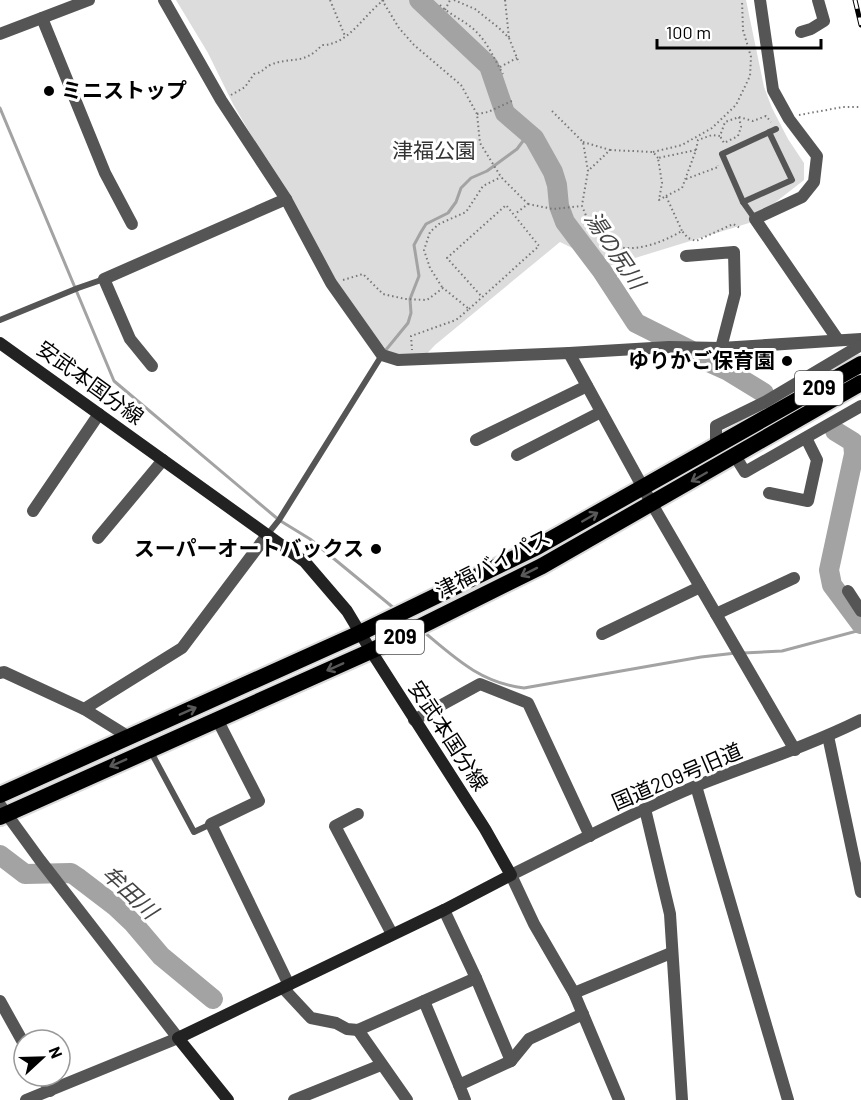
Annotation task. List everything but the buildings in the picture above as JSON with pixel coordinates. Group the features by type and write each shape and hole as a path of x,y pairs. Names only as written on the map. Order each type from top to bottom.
{"highway":[{"name":"津福バイパス","path":"0,795 360,633 537,547 861,364"},
{"name":"津福バイパス","path":"2,812 370,651 542,566 861,383"}],"main road":[{"name":"安武本国分線","path":"0,343 305,562 347,611 370,651 485,829 511,875"},
{"path":"228,1100 178,1038 444,910 511,875"}],"street":[{"path":"0,34 89,0"},
{"path":"164,0 221,100 286,200 332,283 382,355 398,360 569,353 669,346 721,348 861,339"},
{"path":"760,0 774,90 789,119 817,156 814,182 802,197 755,219 838,340"},
{"path":"801,32 824,21 818,0"},
{"path":"42,18 105,174 132,224"},
{"path":"152,366 130,339 104,279 286,200"},
{"path":"686,256 734,252 735,294 721,348"},
{"path":"716,446 716,426 765,402 861,345"},
{"path":"569,353 642,487 795,750"},
{"path":"476,440 587,386"},
{"path":"735,456 746,472 861,406"},
{"path":"516,455 601,412"},
{"path":"33,511 99,414"},
{"path":"769,493 808,501 818,460 806,438"},
{"path":"98,538 164,460"},
{"path":"84,709 182,648 267,535"},
{"path":"716,614 794,578"},
{"path":"602,634 700,587"},
{"path":"848,591 861,610"},
{"path":"0,673 4,672 84,709 129,737"},
{"path":"414,720 480,684 528,703 590,836"},
{"path":"217,719 259,801 211,824 286,986 311,1018 336,1023 346,1029 358,1030 476,978"},
{"name":"国道209号旧道","path":"511,875 696,786 795,750 861,720"},
{"path":"828,736 861,892"},
{"path":"696,786 788,1100"},
{"path":"645,809 670,914 682,1100"},
{"path":"2,812 178,1038 26,1100"},
{"path":"358,814 335,825 392,934"},
{"path":"511,875 534,924 574,993 619,1100"},
{"path":"444,910 511,1061"},
{"path":"574,993 671,953"},
{"path":"0,1001 15,1028"},
{"path":"424,1001 465,1100"},
{"path":"459,1085 511,1061 529,1039 583,1014"},
{"path":"358,1030 406,1100"},
{"path":"294,1100 381,1065"}],"lane":[{"path":"743,202 792,180 772,130 723,154 743,202 755,219"},
{"path":"0,320 104,279"},
{"path":"267,535 279,520 382,355"},
{"path":"149,749 194,832 211,824"}],"path":[{"path":"330,0 345,36"},
{"path":"221,100 245,87 254,74 262,73 269,65 301,60 322,45 329,45 345,36 383,0 399,28 414,45 461,85 477,114 480,142 501,177 528,204 553,209 582,206"},
{"path":"445,10 452,0 476,9 509,38"},
{"path":"506,0 509,38 519,63"},
{"path":"552,111 583,142 610,150 653,152 682,145 712,128 736,105 750,76 751,57 743,30 742,0"},
{"path":"440,5 482,37 494,54 503,74"},
{"path":"500,67 517,58"},
{"path":"477,114 488,112 513,100"},
{"path":"789,119 805,112 861,107"},
{"path":"720,136 725,122 739,117 753,121 766,116 772,130"},
{"path":"738,136 741,127 739,117"},
{"path":"719,148 724,142 745,134"},
{"path":"653,152 658,158 662,183 659,200 682,188 699,140 712,135 720,136 724,142"},
{"path":"583,142 588,171 582,206 594,232 609,245 644,248 682,231"},
{"path":"588,171 610,150"},
{"path":"658,158 696,150"},
{"path":"686,179 718,167 716,160"},
{"path":"469,309 443,288 430,268 424,250 430,232 439,224 466,212 483,186 501,177"},
{"path":"666,196 682,231 688,238 696,241 733,224 740,228"},
{"path":"514,215 528,204"},
{"path":"412,359 411,336 456,320 469,309 539,246 506,205 447,258 482,297"},
{"path":"332,283 363,274 383,294 405,299 427,300 443,288"}],"green space":[{"name":"津福公園","path":"176,0 746,0 764,87 788,139 804,163 804,180 749,223 609,266 560,242 435,345 421,360 389,354 337,283 233,104 208,53"}],"waterway":[{"name":"湯の尻川","path":"419,0 489,66 505,113 534,138 553,172 559,206 565,222 602,271 636,323 690,350 764,393"},
{"path":"0,108 114,381 279,520 310,539 395,609"},
{"path":"385,351 408,323 411,313 410,299 419,276 414,245 426,224 448,213 456,202 461,188 471,178 487,171 517,149 529,133"},
{"name":"湯の尻川","path":"835,431 853,442 854,454 829,570 832,585 861,624"},
{"path":"743,653 782,651 861,630"},
{"path":"424,632 458,660 482,675 495,681 524,688 736,653"},
{"name":"牟田川","path":"0,855 25,874 71,873 77,877 115,906 161,956 213,999"}],"railway":[{"path":"855,0 861,25"}],"place":[{"name":"ミニストップ","path":"49,91"},
{"name":"ゆりかご保育園","path":"787,361"},
{"name":"スーパーオートバックス","path":"376,549"}]}
